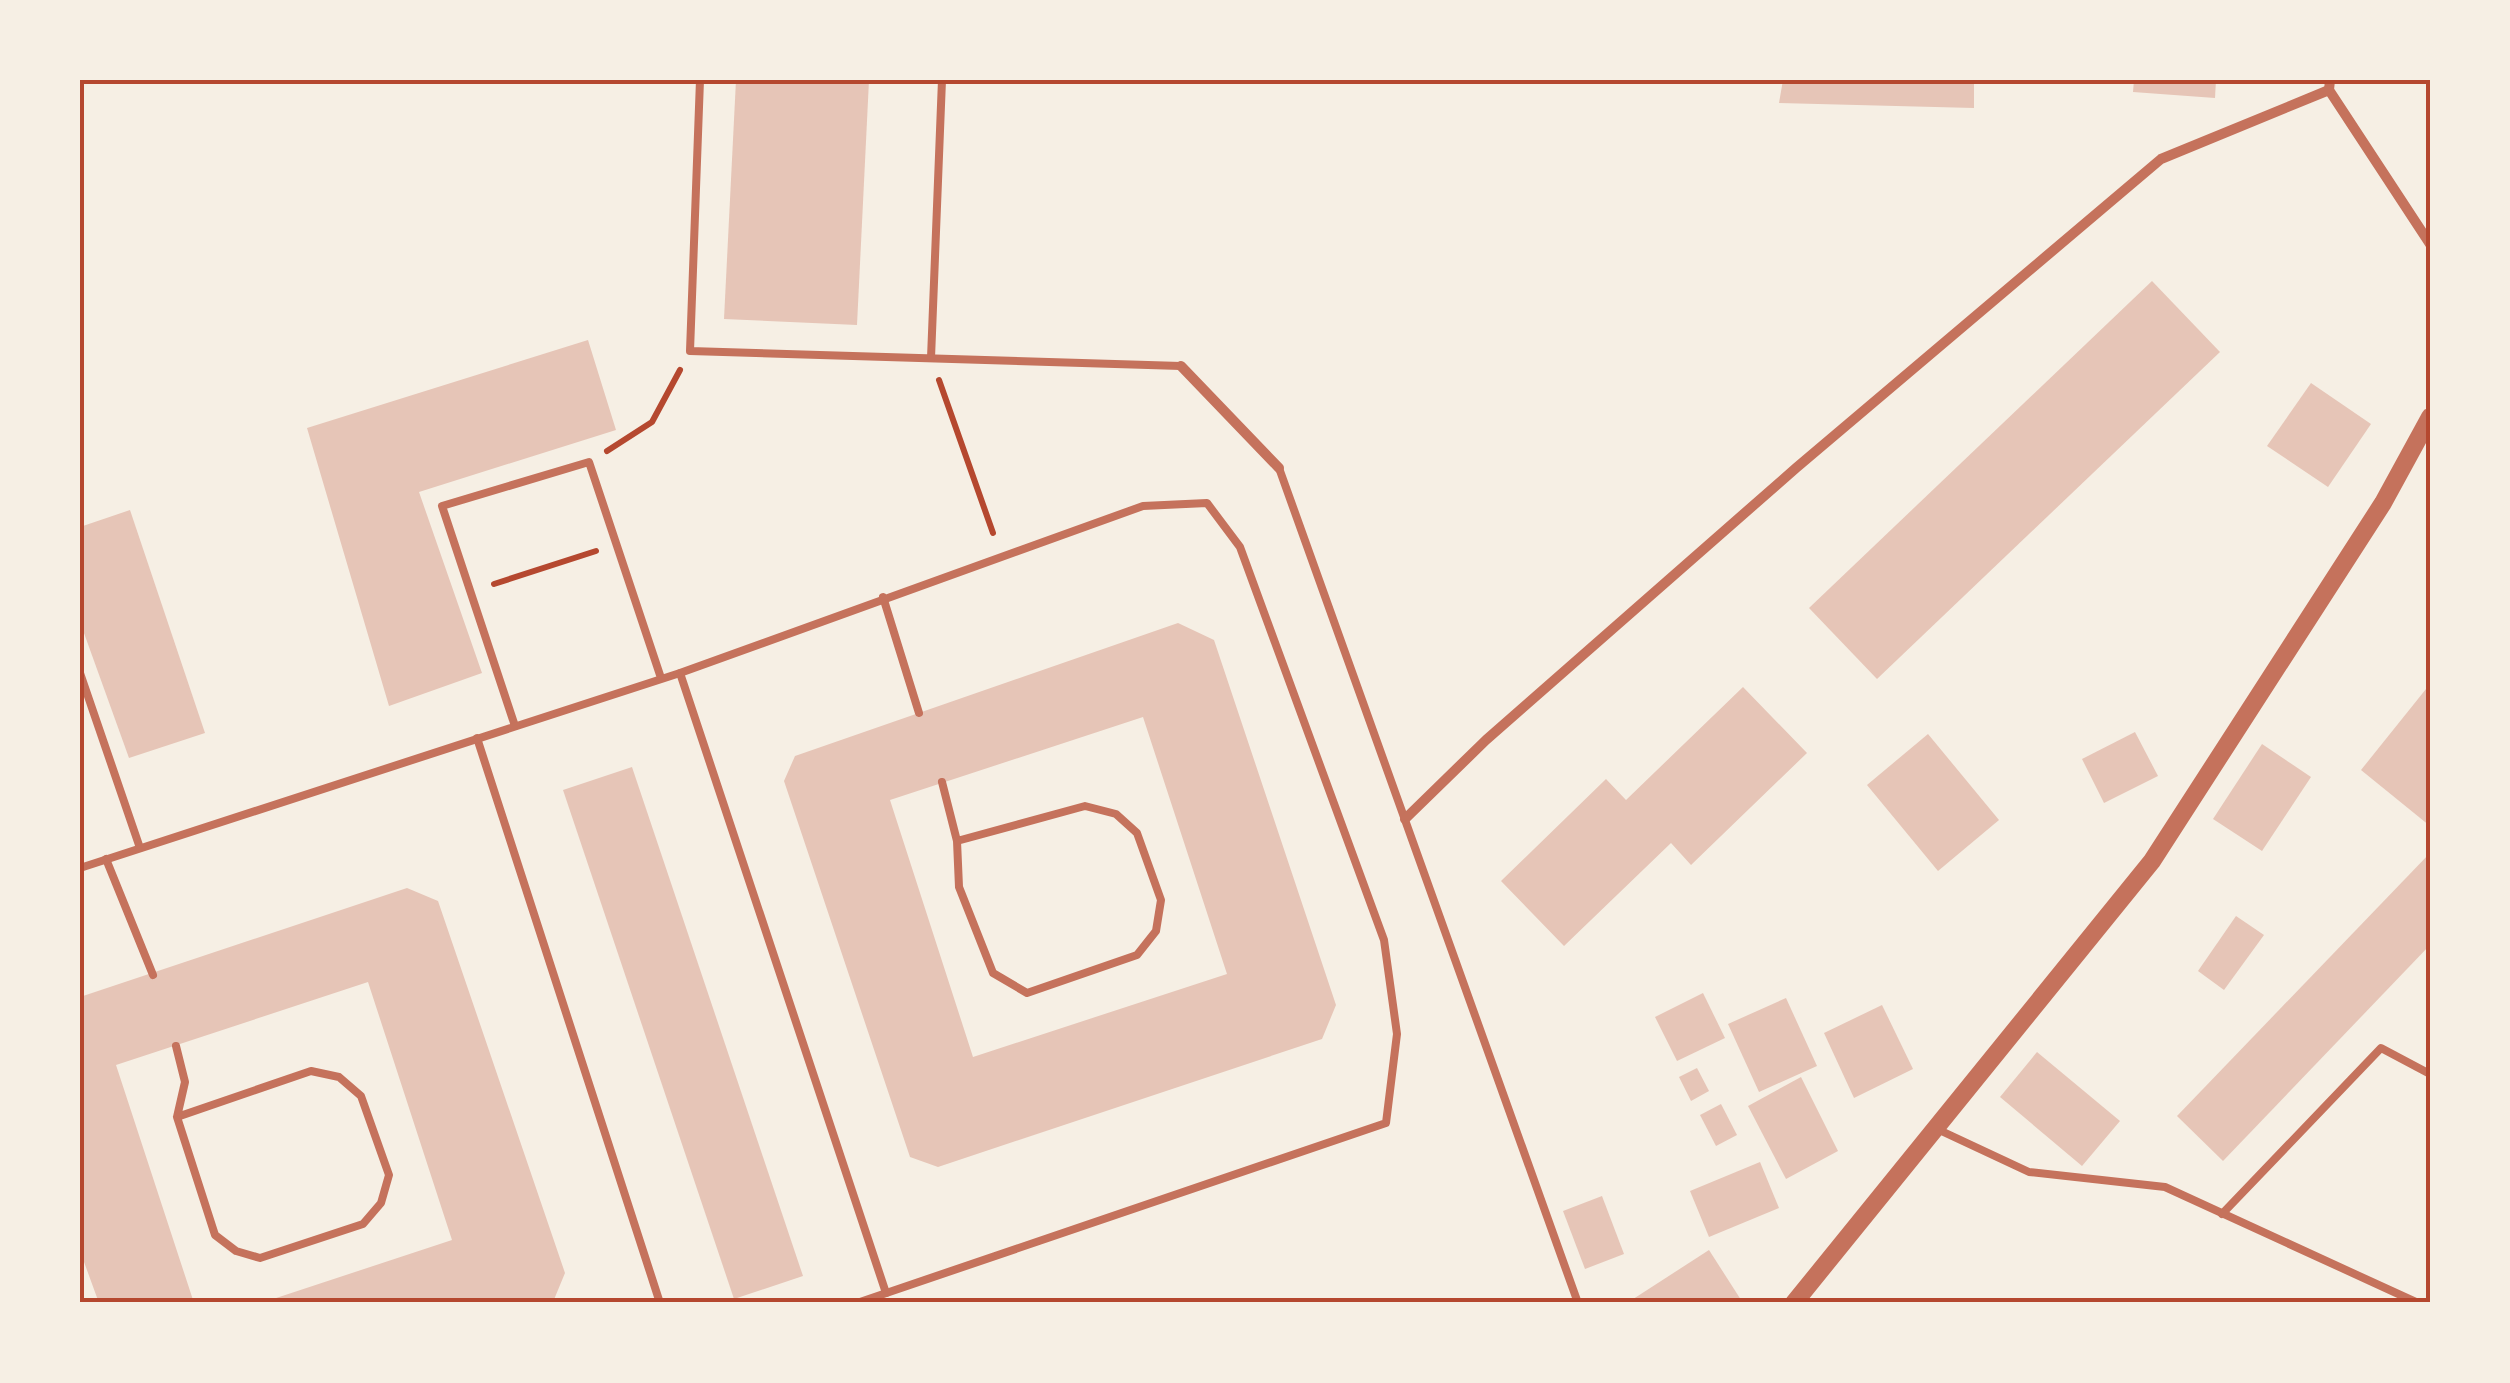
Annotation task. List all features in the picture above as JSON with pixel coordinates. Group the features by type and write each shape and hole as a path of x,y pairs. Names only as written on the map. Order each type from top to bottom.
{"street":[{"path":"1405,819 1486,740 1782,480 2161,159 2330,85 2430,244"},
{"path":"1181,366 1279,468"},
{"path":"1794,1303 2152,861 2382,503 2430,417"}],"lane":[{"path":"700,80 690,351 1181,366"},
{"path":"931,358 942,80"},
{"path":"516,726 442,506 589,462 661,678"},
{"path":"1279,468 1578,1303"},
{"path":"80,868 680,672 1143,506 1207,503 1240,547 1384,940 1398,1034 1386,1123 857,1303"},
{"path":"883,597 919,713"},
{"path":"680,672 886,1293"},
{"path":"80,673 140,848"},
{"path":"477,738 660,1303"},
{"path":"942,782 957,841 959,886 993,973 1027,994 1137,955 1156,932 1161,900 1137,833 1116,814 1085,806 957,841"},
{"path":"106,859 154,975"},
{"path":"176,1046 185,1082 178,1116 215,1235 236,1251 260,1258 364,1224 381,1203 389,1175 360,1096 339,1077 310,1070 178,1116"},
{"path":"2222,1214 2381,1048 2430,1074"},
{"path":"1937,1129 2029,1172 2165,1187 2418,1303"}],"path":[{"path":"589,462 652,422 690,351"},
{"path":"931,358 1002,558"},
{"path":"470,591 617,544"}],"building":[{"path":"736,80 869,80 857,325 724,319"},
{"path":"1783,80 1974,80 1974,108 1779,103"},
{"path":"2134,80 2216,80 2215,98 2133,92"},
{"path":"2152,281 2220,352 1877,679 1809,608"},
{"path":"588,340 616,430 419,492 482,673 389,706 307,428"},
{"path":"2311,383 2371,424 2328,487 2267,446"},
{"path":"130,510 205,733 129,758 80,622 80,527"},
{"path":"1178,623 1214,640 1336,1005 1322,1039 938,1167 910,1157 784,781 795,756","holes":["1143,717 1227,974 973,1057 890,800"]},
{"path":"2430,684 2430,826 2361,770"},
{"path":"1743,687 1807,753 1691,865 1671,843 1564,946 1501,881 1606,779 1626,800"},
{"path":"2135,732 2158,776 2104,803 2082,759"},
{"path":"1928,734 1999,820 1938,871 1867,785"},
{"path":"2262,744 2311,777 2262,851 2213,819"},
{"path":"632,767 803,1276 734,1299 563,790"},
{"path":"2430,853 2430,945 2223,1161 2177,1116"},
{"path":"407,888 438,901 565,1273 553,1302 261,1303 452,1240 368,982 116,1065 194,1303 99,1303 80,1251 80,997"},
{"path":"2236,916 2264,935 2224,990 2198,971"},
{"path":"1703,993 1725,1038 1677,1061 1655,1017"},
{"path":"1786,998 1817,1066 1759,1092 1728,1024"},
{"path":"1882,1005 1913,1069 1854,1098 1824,1033"},
{"path":"2037,1052 2120,1121 2082,1166 2000,1097"},
{"path":"1697,1068 1709,1091 1691,1101 1679,1077"},
{"path":"1801,1077 1838,1151 1786,1179 1748,1106"},
{"path":"1721,1104 1737,1135 1716,1146 1700,1115"},
{"path":"1760,1162 1779,1208 1709,1237 1690,1191"},
{"path":"1602,1196 1624,1254 1585,1269 1563,1211"},
{"path":"1709,1250 1743,1303 1627,1303"}]}
